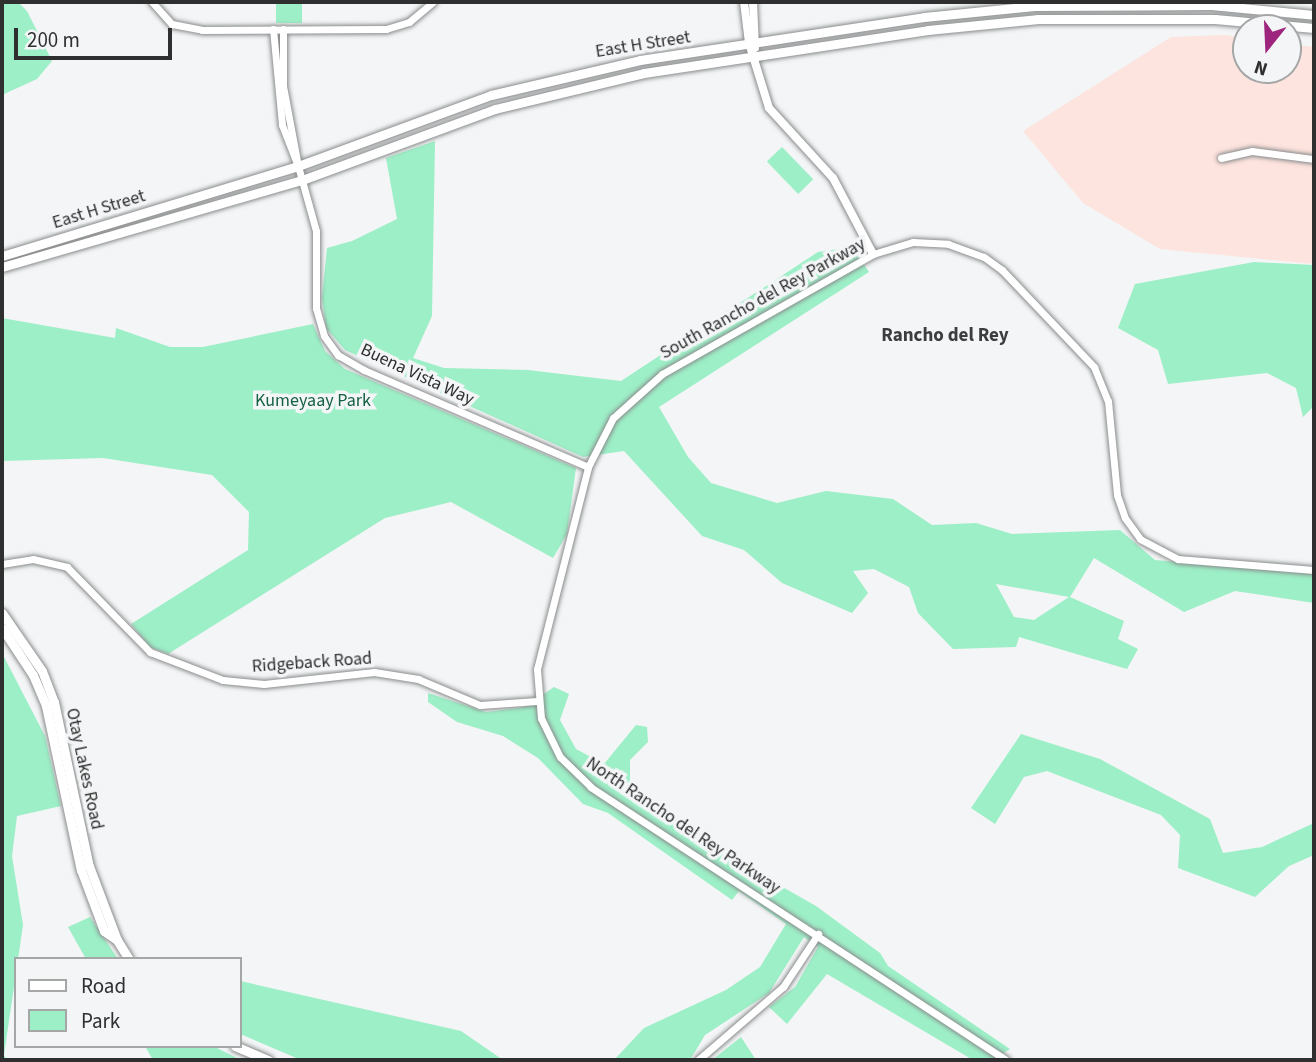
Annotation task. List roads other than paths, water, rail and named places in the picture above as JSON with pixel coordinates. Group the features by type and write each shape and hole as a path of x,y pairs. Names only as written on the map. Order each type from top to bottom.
{"main road":[{"path":"744,2 752,42"},
{"path":"753,2 753,58 769,108 833,178 873,254"},
{"name":"East H Street","path":"2,256 298,166 532,83 752,42 1034,6 1211,5 1314,15"},
{"name":"East H Street","path":"2,267 302,180 537,97 644,73 928,30 1038,19 1215,19 1314,28"},
{"name":"Otay Lakes Road","path":"2,613 42,671 54,702 89,866 117,940 128,957"},
{"name":"Otay Lakes Road","path":"2,628 33,675 46,706 81,870 104,930 117,940"},
{"path":"240,1048 268,1060"}],"street":[{"path":"152,2 168,21 187,29 392,28 414,19 433,2"},
{"name":"Buena Vista Way","path":"273,29 282,125 298,166"},
{"name":"Buena Vista Way","path":"283,29 283,86 298,166 317,231 319,323 338,355 587,467"},
{"path":"1221,158 1252,151 1289,152 1314,159"},
{"name":"South Rancho del Rey Parkway","path":"587,467 613,418 640,390 873,254 930,242 984,257 1077,344 1094,367 1108,401 1118,495 1125,518 1151,548 1185,560 1314,570"},
{"name":"North Rancho del Rey Parkway","path":"587,467 537,669 537,701 547,733 575,774 1006,1060"},
{"name":"Ridgeback Road","path":"2,564 38,559 67,567 144,648 223,680 264,684 374,672 418,679 480,705 537,701"},
{"path":"698,1060 783,987 818,934"}],"district":[{"name":"Rancho del Rey","path":"945,336"}],"park label":[{"name":"Kumeyaay Park","path":"313,401"}]}
